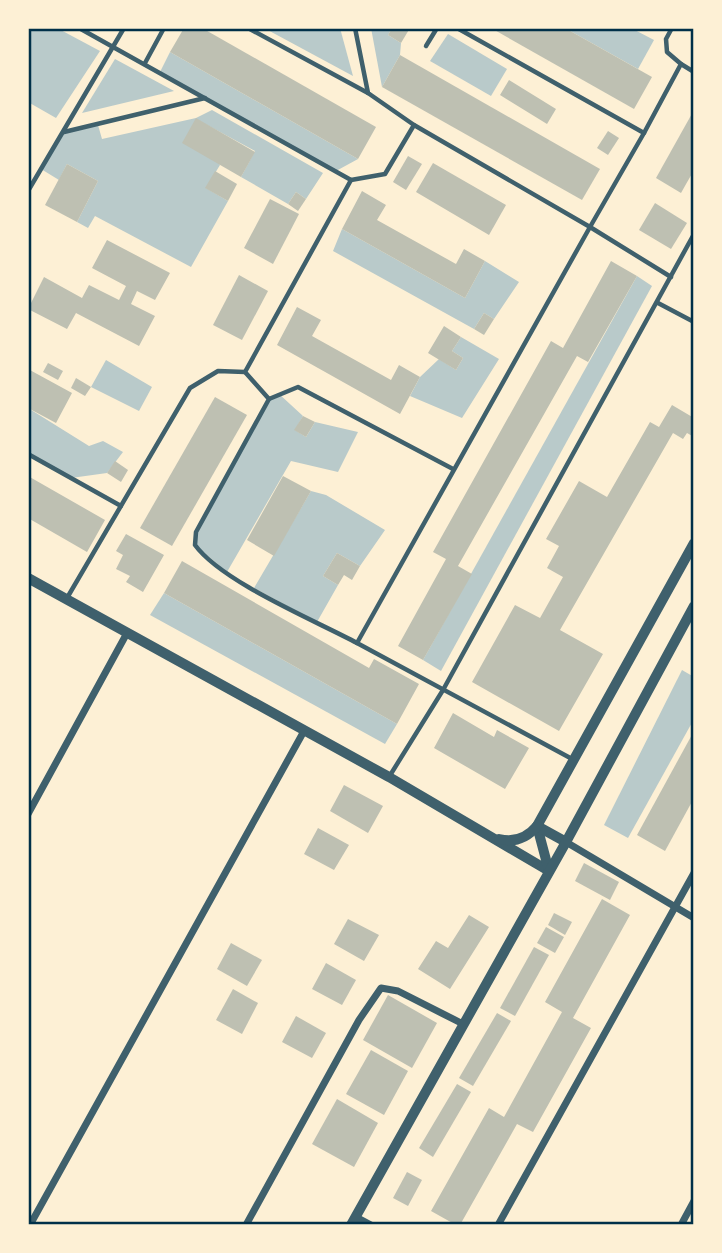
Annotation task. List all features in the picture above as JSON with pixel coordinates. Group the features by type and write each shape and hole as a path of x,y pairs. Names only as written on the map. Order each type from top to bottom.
{"street":[{"path":"493,837 519,840 531,834 537,826 694,543"},
{"path":"28,578 389,778 549,871"},
{"path":"371,1225 354,1221 566,842 694,606"},
{"path":"28,814 127,633"},
{"path":"30,1225 304,731"},
{"path":"537,826 694,918"},
{"path":"537,826 549,871"},
{"path":"498,1225 694,873"},
{"path":"246,1225 359,1020 382,988 398,991 463,1024"},
{"path":"681,1225 694,1201"}],"lane":[{"path":"79,28 351,180 385,174 414,125"},
{"path":"28,191 124,28"},
{"path":"145,63 164,28"},
{"path":"248,28 368,93 414,125 671,277"},
{"path":"355,28 368,93"},
{"path":"426,46 437,28"},
{"path":"457,28 644,133"},
{"path":"672,28 666,39 667,52 694,72"},
{"path":"357,643 681,64"},
{"path":"63,132 206,98"},
{"path":"245,372 351,180"},
{"path":"389,778 443,690 694,234"},
{"path":"658,303 694,322"},
{"path":"67,599 190,388 218,371 245,372 269,399"},
{"path":"453,469 298,387 269,399 196,532 195,545 202,554 227,572 575,760"},
{"path":"28,454 121,506"}],"shaded area":[{"path":"28,28 57,28 100,51 56,118 28,102"},
{"path":"264,28 340,28 353,76"},
{"path":"371,28 392,28 388,35 401,43 400,55 382,87"},
{"path":"565,28 631,28 654,40 638,69"},
{"path":"448,34 507,69 491,96 430,61"},
{"path":"170,52 358,159 336,171 160,72"},
{"path":"115,59 174,91 82,113"},
{"path":"212,110 323,173 306,199 296,192 288,204 241,177 255,151 196,119 220,165 206,188 228,201 191,267 95,216 88,228 77,222 98,181 67,164 59,180 41,169 63,132 98,125 102,139 196,118"},
{"path":"342,229 465,298 485,261 519,282 494,319 484,313 474,329 333,251"},
{"path":"637,276 652,286 441,671 423,660"},
{"path":"461,337 499,359 462,418 410,396 420,377 439,359 456,370 463,358 452,351"},
{"path":"106,360 152,387 139,411 91,387"},
{"path":"278,393 303,416 295,430 306,437 315,422 358,432 338,472 291,461 227,572 195,545 196,532 269,399"},
{"path":"28,408 89,446 103,441 123,452 107,473 71,478 28,454"},
{"path":"311,491 326,495 385,530 360,566 337,553 323,576 338,585 317,622 254,588"},
{"path":"164,593 397,724 385,744 150,615"},
{"path":"682,670 694,677 694,719 628,838 604,825"}],"building":[{"path":"184,28 202,28 376,127 358,159 170,52"},
{"path":"392,28 410,28 401,43 388,35"},
{"path":"491,28 565,28 652,77 634,109"},
{"path":"400,55 600,169 582,200 382,87"},
{"path":"509,80 556,109 547,124 500,95"},
{"path":"694,110 694,170 681,193 656,178"},
{"path":"196,118 255,152 241,177 182,143"},
{"path":"608,131 619,138 608,155 597,148"},
{"path":"408,156 422,164 406,190 393,182"},
{"path":"433,163 506,205 489,235 416,192"},
{"path":"67,164 98,181 77,222 45,205"},
{"path":"215,171 237,184 228,201 205,188"},
{"path":"362,191 386,205 377,220 456,264 464,249 485,261 465,298 342,229"},
{"path":"296,192 306,199 298,211 288,204"},
{"path":"270,199 299,214 273,264 244,248"},
{"path":"655,203 687,223 671,249 639,230"},
{"path":"107,240 170,273 155,300 137,291 131,304 155,316 139,346 76,313 67,329 28,309 44,277 82,298 89,285 119,300 126,286 92,268"},
{"path":"611,261 637,276 588,362 577,356 458,566 472,574 423,660 398,646 446,559 433,552 551,341 563,348"},
{"path":"239,275 268,291 242,340 213,325"},
{"path":"297,307 321,320 312,336 391,380 399,365 420,377 400,414 277,345"},
{"path":"484,313 494,319 484,335 474,329"},
{"path":"444,326 461,337 452,351 463,358 456,370 428,353"},
{"path":"48,363 63,371 58,380 43,372"},
{"path":"28,369 72,393 56,423 28,408"},
{"path":"76,378 91,387 85,396 71,388"},
{"path":"215,397 247,415 172,546 140,528"},
{"path":"672,405 694,418 694,437 687,433 683,439 673,433 560,630 603,654 559,731 472,682 515,605 540,618 563,577 547,568 559,546 546,539 579,481 607,497 650,422 659,427"},
{"path":"303,416 315,422 306,437 294,430"},
{"path":"115,461 128,470 121,482 107,473"},
{"path":"28,476 105,520 87,552 28,518"},
{"path":"283,476 311,491 274,556 247,540"},
{"path":"126,534 164,555 143,592 126,582 130,576 116,569 123,555 116,551"},
{"path":"337,553 360,566 352,580 344,575 338,585 323,576"},
{"path":"182,561 369,668 374,659 419,684 397,724 164,593"},
{"path":"453,713 494,737 497,730 529,748 505,789 434,748"},
{"path":"694,731 694,798 665,851 637,835"},
{"path":"344,785 383,806 368,833 330,811"},
{"path":"318,828 349,845 334,870 304,854"},
{"path":"584,863 619,882 610,900 575,881"},
{"path":"602,899 630,915 573,1018 591,1028 533,1132 517,1124 460,1225 456,1225 431,1211 489,1108 504,1117 562,1012 545,1002"},
{"path":"554,913 572,922 565,935 548,925"},
{"path":"469,915 489,927 450,989 418,969 436,941 448,948"},
{"path":"348,919 379,935 364,961 334,944"},
{"path":"546,927 564,937 555,953 537,943"},
{"path":"231,943 262,960 247,986 217,969"},
{"path":"534,947 549,955 515,1016 500,1008"},
{"path":"326,963 356,980 342,1005 312,989"},
{"path":"233,989 258,1003 242,1034 216,1020"},
{"path":"388,995 437,1023 412,1068 363,1040"},
{"path":"497,1013 511,1021 473,1086 459,1078"},
{"path":"296,1016 326,1033 312,1058 282,1042"},
{"path":"371,1050 408,1071 384,1115 346,1094"},
{"path":"457,1084 471,1092 433,1157 419,1148"},
{"path":"337,1099 378,1123 354,1167 312,1144"},
{"path":"407,1172 422,1180 408,1206 393,1198"}]}
